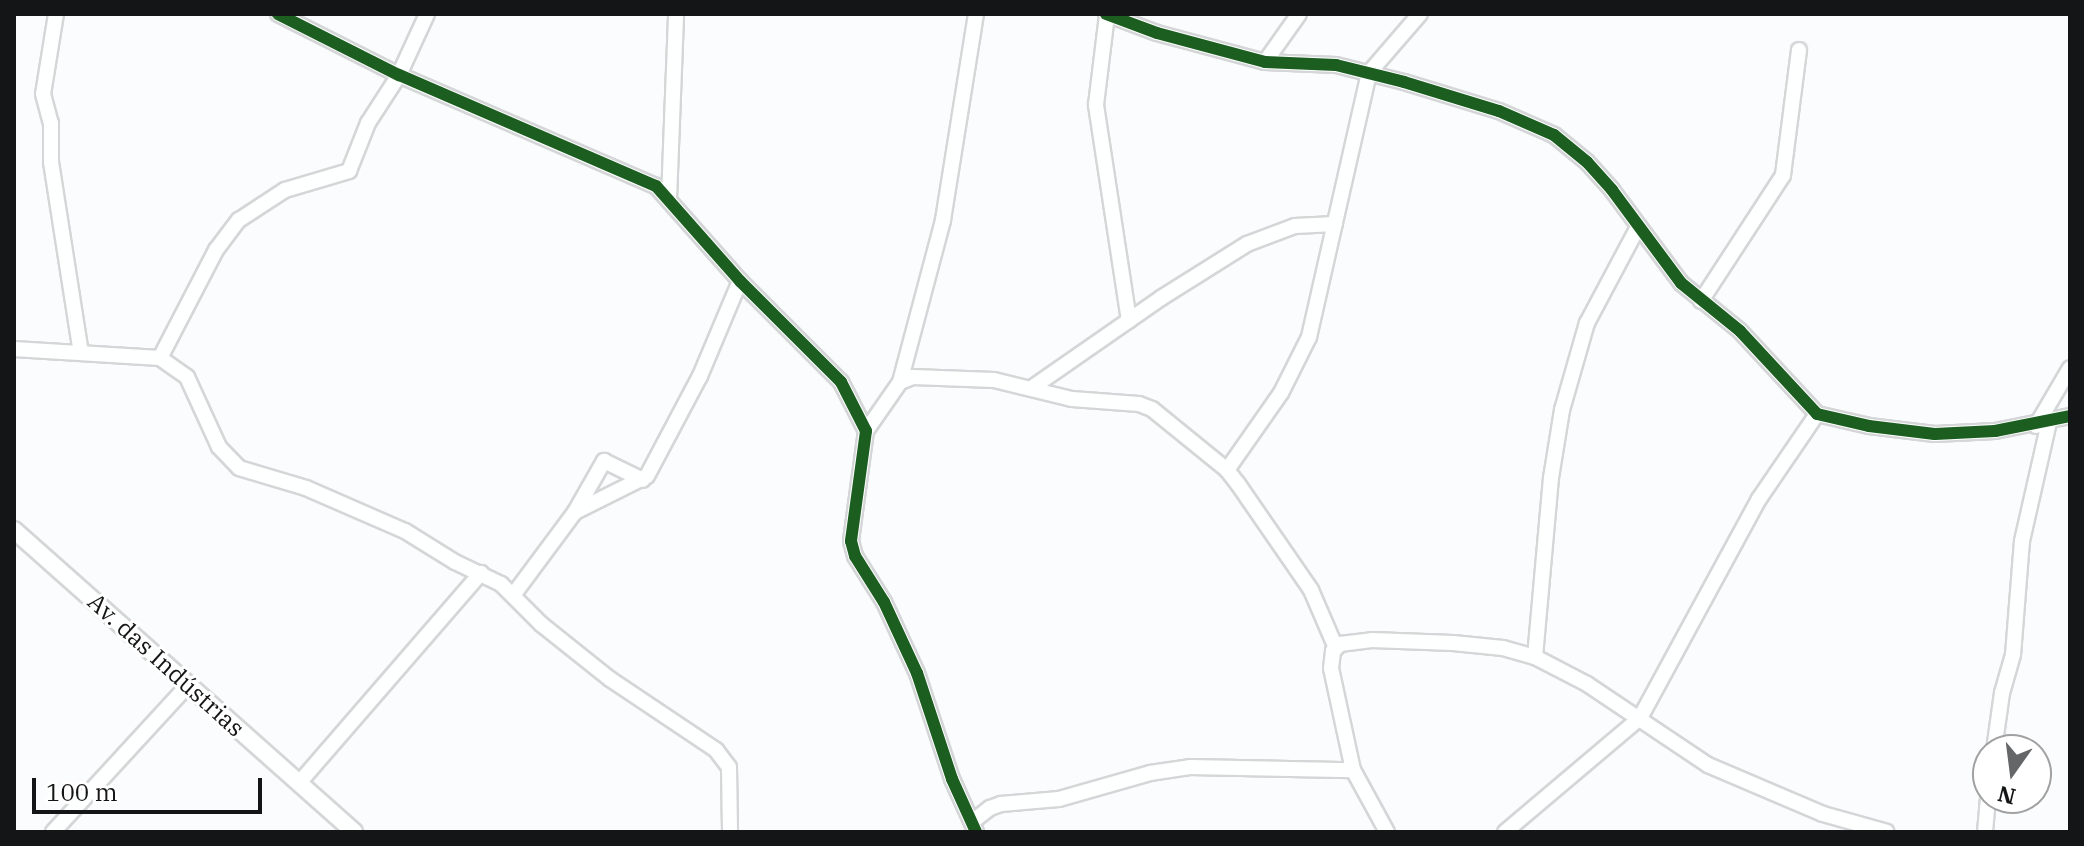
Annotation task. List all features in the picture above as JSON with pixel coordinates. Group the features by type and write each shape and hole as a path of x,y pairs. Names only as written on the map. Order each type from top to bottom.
{"street":[{"path":"56,14 43,94 51,123 51,162 81,353"},
{"path":"278,14 399,75 648,182 669,199 740,281 841,382 866,431"},
{"path":"160,358 216,250 239,220 285,190 349,171 368,123 399,75 427,14"},
{"path":"669,199 676,14"},
{"path":"976,14 943,220 900,382 866,431 851,541 855,556 884,602 917,673 952,779 974,827 990,808 1001,804 1059,799 1150,773 1190,767 1353,770"},
{"path":"1129,320 1096,105 1106,14 1157,33 1265,62 1336,65 1369,73 1499,111 1554,135 1587,162 1681,283 1740,331 1817,414 1869,426 1935,434 2043,424 2070,416"},
{"path":"1265,62 1299,14"},
{"path":"1227,470 1281,393 1309,337 1369,73 1420,14"},
{"path":"1701,301 1783,175 1799,50"},
{"path":"1033,387 1247,244 1275,231 1335,224"},
{"path":"1535,657 1551,478 1562,410 1587,323 1638,227"},
{"path":"575,512 643,480 658,459 700,376 740,281"},
{"path":"14,349 160,358 187,377 219,447 239,468 306,488 377,518 514,594 541,624 610,679 716,750 729,767 730,832"},
{"path":"1996,734 2002,693 2013,655 2022,541 2043,424 2070,368"},
{"path":"900,382 913,377 941,376 1033,387 1072,399 1139,404 1152,409 1227,470 1311,590 1336,648 1331,668 1353,770 1387,832"},
{"path":"1505,832 1640,718 1759,499 1817,414"},
{"path":"514,594 575,512 604,461 643,480"},
{"name":"Av. das Indústrias","path":"14,530 354,832"},
{"path":"299,783 481,573"},
{"path":"1336,648 1372,640 1453,643 1503,648 1535,657 1587,684 1708,765 1823,814 1887,832"},
{"path":"53,832 188,685"},
{"path":"66,819 75,832"}],"cycle path":[{"path":"278,14 399,75 656,186 740,281 841,382 866,431 851,541 855,556 884,602 917,673 952,779 976,832"},
{"path":"1106,14 1157,33 1265,62 1336,65 1404,82 1499,111 1554,135 1587,162 1612,190 1681,283 1740,331 1817,414 1869,426 1935,434 1995,431 2070,416"}]}
